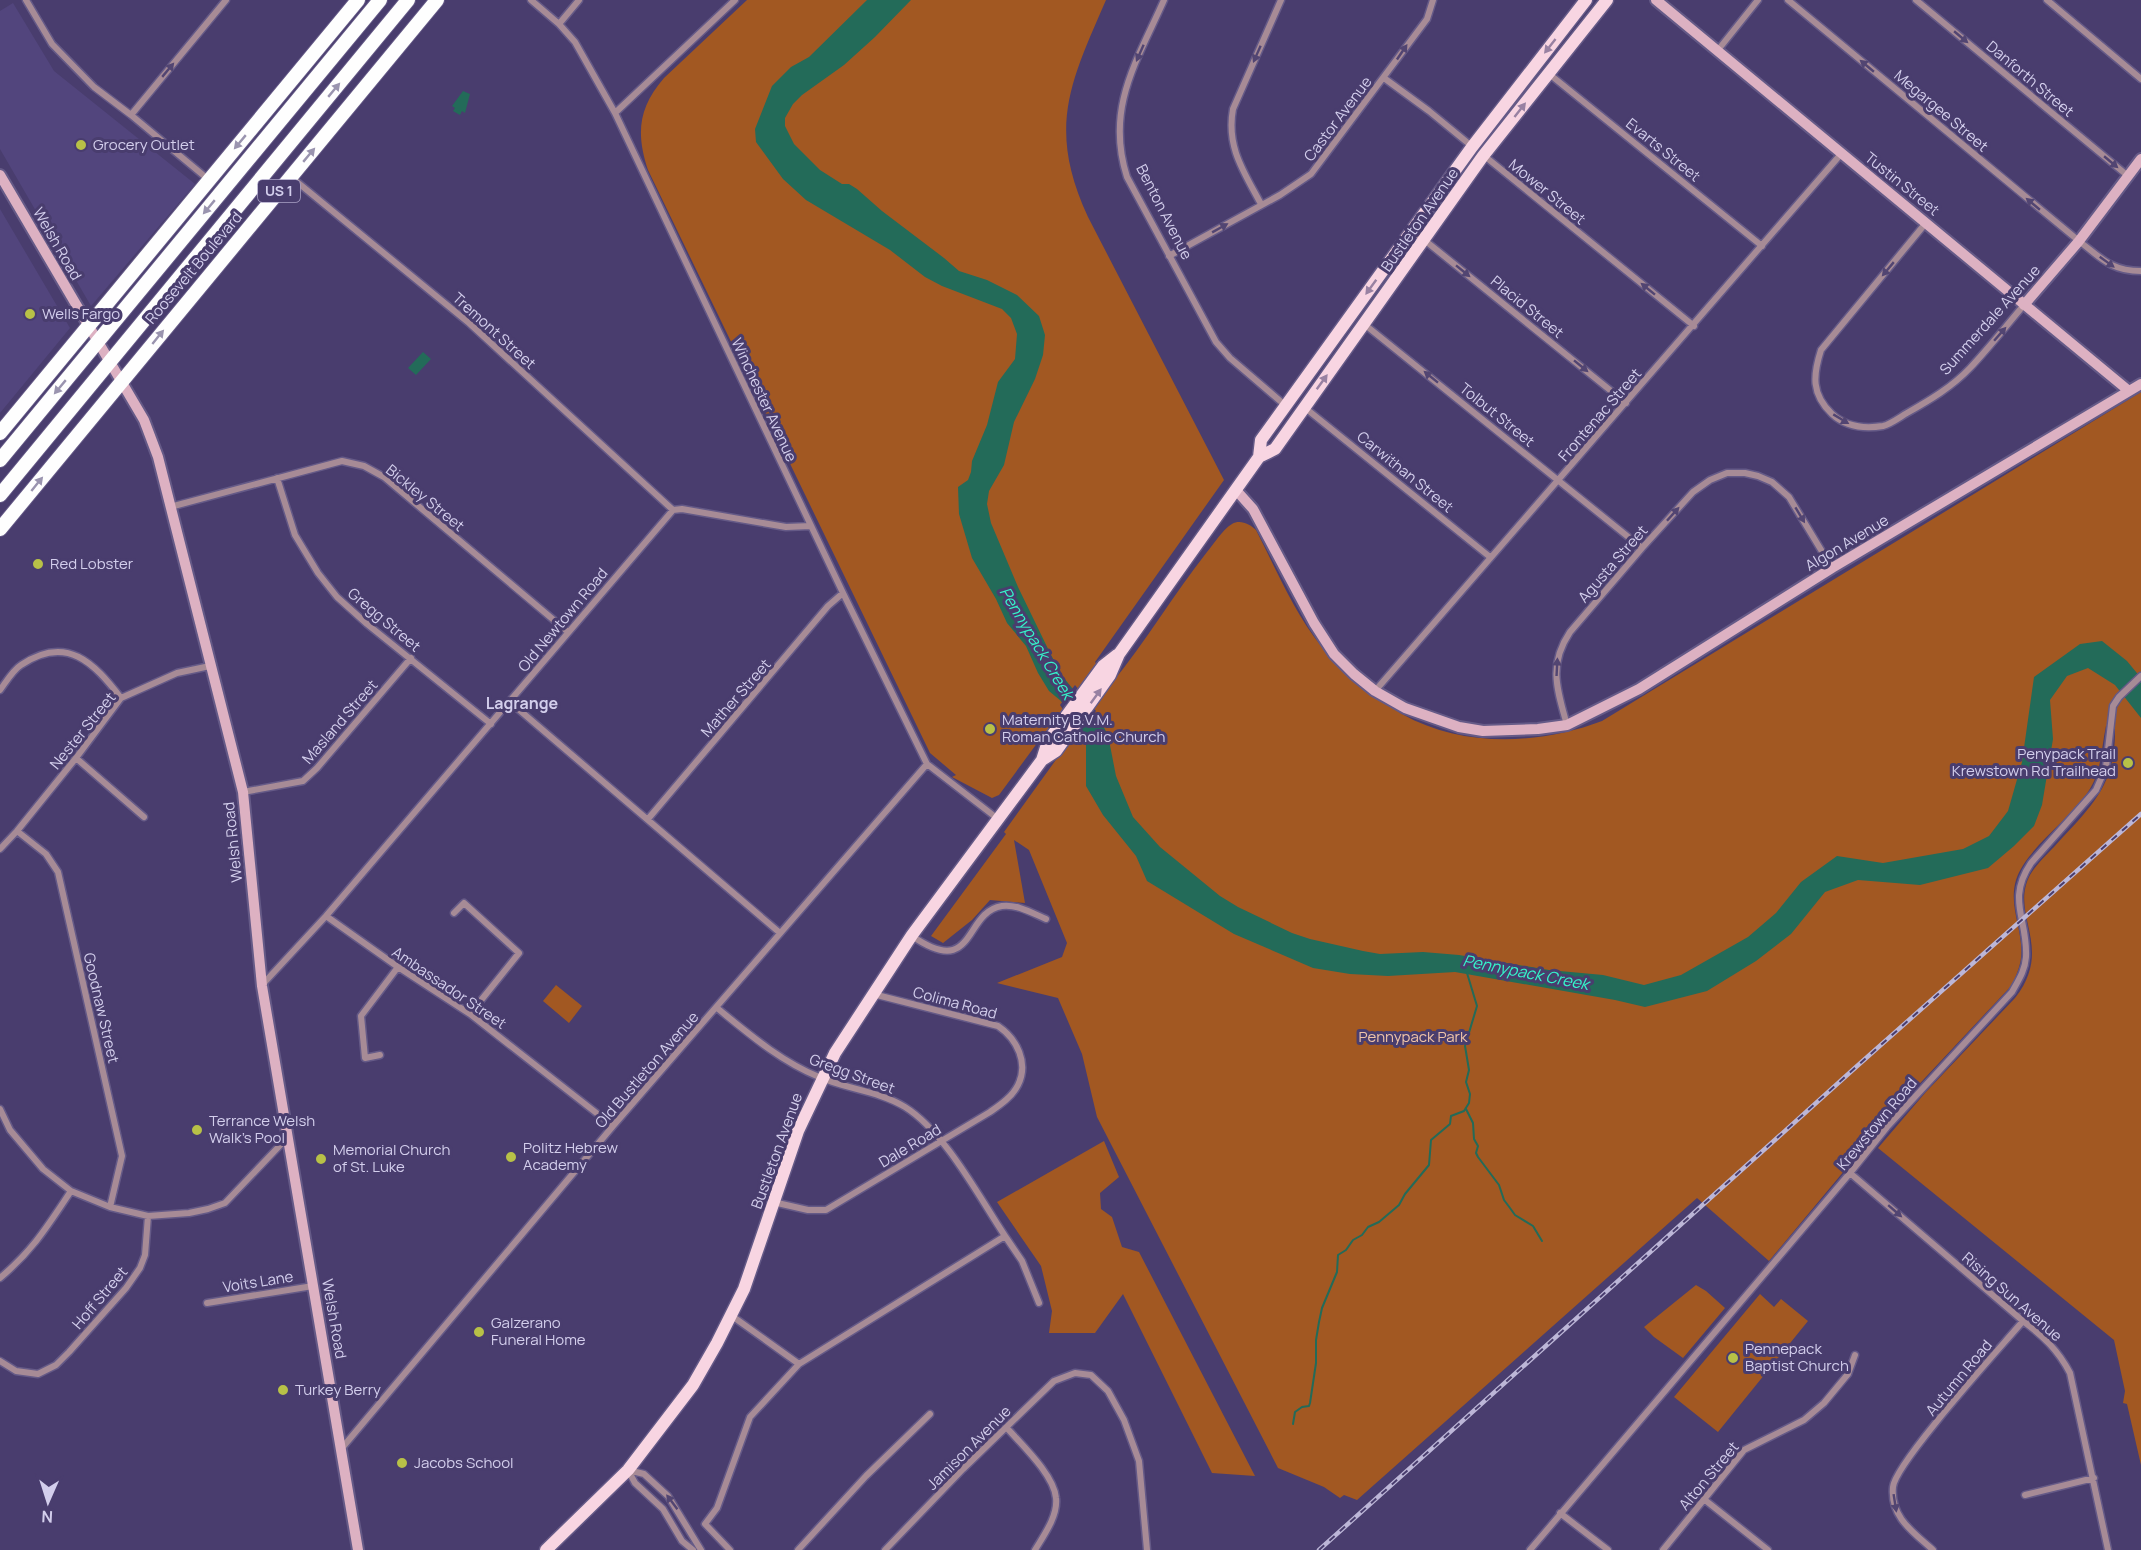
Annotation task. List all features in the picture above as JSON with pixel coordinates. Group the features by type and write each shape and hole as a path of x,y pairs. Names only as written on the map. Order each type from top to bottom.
{"highway":[{"path":"0,433 358,0"},
{"name":"Roosevelt Boulevard","path":"0,460 380,0"},
{"name":"Roosevelt Boulevard","path":"0,495 408,0"},
{"name":"Roosevelt Boulevard","path":"0,529 437,0"}],"main road":[{"name":"Bustleton Avenue","path":"546,1550 628,1470 693,1385 732,1316 756,1257 798,1131 821,1078 851,1027 912,935 1042,760 1236,490 1259,457 1262,440 1412,230 1472,147 1586,0"},
{"name":"Bustleton Avenue","path":"1259,457 1275,449 1484,156 1607,0"}],"street":[{"path":"26,0 52,44 93,87 131,115 209,180"},
{"path":"131,115 226,0"},
{"name":"Winchester Avenue","path":"531,0 560,24 582,51 615,113 927,765 998,819"},
{"path":"560,24 579,0"},
{"path":"615,113 735,0"},
{"name":"Benton Avenue","path":"1164,0 1128,81 1120,113 1118,136 1127,177 1216,342 1230,358 1286,406"},
{"path":"1261,204 1238,161 1230,123 1233,109 1281,0"},
{"name":"Castor Avenue","path":"1169,256 1280,195 1311,174 1427,19 1433,0"},
{"name":"Tustin Street","path":"1656,0 2129,391"},
{"path":"1718,50 1758,0"},
{"name":"Megargee Street","path":"1788,0 2079,241 2115,268 2125,271 2141,271"},
{"name":"Danforth Street","path":"1916,0 2128,176"},
{"path":"2047,0 2141,79"},
{"name":"Evarts Street","path":"1548,73 1762,246"},
{"name":"Mower Street","path":"1384,78 1694,326"},
{"name":"Frontenac Street","path":"1375,691 1841,154"},
{"name":"Summerdale Avenue","path":"1925,224 1821,351 1814,382 1821,400 1840,421 1868,427 1886,425 1945,391 1970,369 2079,241 2141,159"},
{"name":"Welsh Road","path":"0,175 150,432 170,507 243,792 262,986 358,1550"},
{"name":"Tremont Street","path":"291,177 470,323 673,510"},
{"name":"Placid Street","path":"1412,230 1626,403"},
{"name":"Tolbut Street","path":"1364,324 1642,548"},
{"name":"Algon Avenue","path":"1567,724 1639,689 1832,568 2141,384"},
{"name":"Carwithan Street","path":"1304,407 1490,557"},
{"name":"Bickley Street","path":"170,507 342,461 364,466 384,477 568,632"},
{"name":"Agusta Street","path":"1567,724 1557,686 1557,658 1562,644 1642,548 1693,492 1710,480 1727,473 1745,473 1772,482 1789,497 1832,568"},
{"name":"Gregg Street","path":"277,478 295,535 318,573 338,597 367,624 491,724"},
{"path":"1236,490 1252,509 1314,623 1334,654 1375,691 1405,708 1459,727 1483,731 1511,731 1567,724"},
{"path":"673,510 682,509 786,527 811,526"},
{"name":"Old Newtown Road","path":"262,986 326,916 673,510"},
{"name":"Mather Street","path":"648,819 828,606 843,593"},
{"path":"0,690 20,665 49,652 65,653 79,656 102,674 122,698"},
{"name":"Masland Street","path":"243,792 303,781 317,768 411,658"},
{"name":"Nester Street","path":"0,849 76,758 122,698 177,673 210,666"},
{"name":"Krewstown Road","path":"1530,1550 1887,1127 2012,992 2022,974 2026,957 2019,910 2019,886 2023,875 2096,790 2106,767 2111,716 2115,701 2141,676"},
{"path":"510,702 780,933"},
{"path":"76,758 144,817"},
{"name":"Old Bustleton Avenue","path":"342,1448 613,1126 927,765"},
{"name":"Goodnaw Street","path":"17,831 46,854 58,873 122,1156 110,1207"},
{"path":"454,913 464,903 519,953 470,1014"},
{"path":"912,935 932,948 949,950 960,946 985,916 997,907 1016,907 1046,919"},
{"name":"Ambassador Street","path":"326,916 470,1014 613,1126"},
{"path":"380,1055 365,1058 361,1016 398,967"},
{"name":"Colima Road","path":"873,994 998,1026 1006,1032 1020,1052"},
{"name":"Gregg Street","path":"717,1008 780,1058 821,1078 885,1098 906,1108 942,1141 1022,1261 1038,1303"},
{"name":"Dale Road","path":"773,1202 808,1210 826,1210 990,1112 1006,1100 1017,1087 1022,1065 1020,1052"},
{"path":"0,1109 10,1130 43,1169 71,1191 110,1207 148,1216 189,1213 225,1203 287,1138"},
{"name":"Rising Sun Avenue","path":"1850,1173 2043,1336 2060,1355 2070,1373 2108,1550"},
{"path":"0,1278 23,1259 38,1242 71,1191"},
{"name":"Hoff Street","path":"0,1361 16,1371 37,1374 56,1365 126,1288 140,1268 145,1255 148,1216"},
{"path":"730,1550 705,1524 717,1508 750,1417 799,1364 1005,1236"},
{"name":"Voits Lane","path":"207,1303 313,1286"},
{"path":"732,1316 799,1364"},
{"name":"Autumn Road","path":"1933,1550 1904,1525 1897,1514 1893,1488 1895,1477 1914,1450 2023,1321"},
{"name":"Alton Street","path":"1663,1550 1744,1450 1804,1420 1824,1403 1848,1374 1855,1355"},
{"name":"Jamison Avenue","path":"885,1550 963,1469 1054,1381 1077,1373 1091,1375 1108,1391 1124,1420 1139,1461 1147,1550"},
{"path":"798,1550 866,1476 930,1414"},
{"path":"1007,1428 1045,1472 1056,1497 1056,1510 1035,1550"},
{"path":"628,1470 635,1483 663,1509 681,1541 693,1550"},
{"path":"628,1470 644,1474 668,1496 701,1550"},
{"path":"2025,1495 2094,1478"},
{"path":"1705,1500 1768,1550"},
{"path":"1560,1513 1608,1550"}],"shaded area":[{"path":"13,3 54,71 195,184 91,306 0,149 0,11"},
{"path":"0,209 70,328 0,413"}],"green space":[{"name":"Pennypack Park","path":"747,0 1106,0 1082,56 1068,106 1066,131 1068,157 1088,217 1224,480 1095,662 1112,683 1218,537 1232,524 1242,522 1256,530 1294,605 1325,651 1402,714 1450,733 1475,737 1527,738 1578,729 1602,721 2141,392 2141,1465 2127,1404 2123,1403 2125,1391 2114,1340 1878,1148 1925,1093 2015,998 2026,980 2031,963 2032,947 2024,904 2025,890 2035,868 2079,820 2106,781 2114,749 2115,729 2106,726 2099,768 2093,784 2080,802 2029,857 2016,880 2014,900 2021,958 2013,984 1894,1111 1769,1261 1697,1198 1357,1500 1344,1495 1340,1498 1324,1487 1278,1468 1097,1117 1082,1054 1058,998 997,983 1062,957 1067,943 1029,850 1014,840 1025,903 990,900 972,920 943,943 931,936 1006,834 1004,832 1063,750 1046,731 999,795 992,798 952,777 956,775 930,753 648,170 641,133 644,111 655,89"},
{"path":"556,985 582,1006 569,1023 543,1001"},
{"path":"1104,1141 1119,1177 1100,1193 1101,1209 1112,1217 1122,1247 1139,1252 1255,1476 1212,1473 1123,1294 1095,1333 1049,1333 1052,1311 1041,1266 997,1202"},
{"path":"1696,1285 1725,1308 1683,1358 1644,1327"},
{"path":"1760,1294 1774,1307 1781,1299 1808,1321 1718,1432 1674,1397"}],"water":[{"name":"Pennypack Creek","path":"867,0 911,0 844,65 793,104 785,118 785,126 794,144 820,170 842,184 849,184 857,189 959,271 987,280 1017,295 1039,316 1045,335 1043,355 1035,379 1014,422 1004,465 989,491 987,504 991,523 1018,587 1063,677 1102,724 1108,735 1116,776 1133,817 1160,847 1220,896 1238,907 1292,933 1363,951 1380,954 1423,952 1459,955 1549,970 1603,975 1644,985 1681,975 1748,937 1776,913 1801,882 1837,856 1883,863 1963,849 1989,836 2008,811 2022,762 2034,677 2080,644 2102,641 2127,661 2141,678 2141,718 2115,685 2088,668 2067,676 2050,700 2053,739 2042,805 2034,826 1988,868 1920,885 1858,880 1825,892 1791,934 1756,961 1707,991 1645,1007 1455,972 1388,976 1350,974 1313,968 1234,934 1147,881 1136,856 1103,815 1086,786 1086,740 1061,701 1049,691 1026,646 1007,623 972,558 959,514 958,487 968,480 972,461 987,425 998,382 1015,359 1017,334 1011,318 1002,309 925,277 890,250 806,200 783,179 756,142 755,129 772,86 791,67 809,57"},
{"path":"463,91 470,94 465,113 462,111 460,115 453,111 455,108 452,106"},
{"path":"423,352 431,359 416,375 408,368"}],"pier":[{"path":"1075,685 1096,711 1079,734 1060,705"}],"waterway":[{"name":"Pennypack Creek","path":"1293,1424 1295,1412 1302,1407 1309,1406 1310,1403 1319,1322 1322,1308 1337,1272 1338,1255 1346,1250 1353,1240 1362,1235 1368,1227 1379,1222 1399,1205 1429,1165 1431,1140 1450,1124 1451,1116 1464,1111 1469,1103 1470,1094 1466,1082 1469,1070 1465,1046 1477,1006 1467,973"},
{"path":"1466,1109 1473,1123 1478,1157 1499,1185 1504,1200 1515,1215 1533,1226 1542,1241"}],"railway":[{"path":"1319,1550 2141,814"}],"place":[{"name":"Grocery Outlet","path":"81,145"},
{"name":"Wells Fargo","path":"30,314"},
{"name":"Red Lobster","path":"38,564"},
{"name":"Maternity B.V.M. Roman Catholic Church","path":"990,729"},
{"name":"Penypack Trail Krewstown Rd Trailhead","path":"2128,763"},
{"name":"Terrance Welsh Walk's Pool","path":"197,1130"},
{"name":"Politz Hebrew Academy","path":"511,1157"},
{"name":"Memorial Church of St. Luke","path":"321,1159"},
{"name":"Galzerano Funeral Home","path":"479,1332"},
{"name":"Pennepack Baptist Church","path":"1733,1358"},
{"name":"Turkey Berry","path":"283,1390"},
{"name":"Jacobs School","path":"402,1463"}],"district":[{"name":"Lagrange","path":"522,703"}]}
